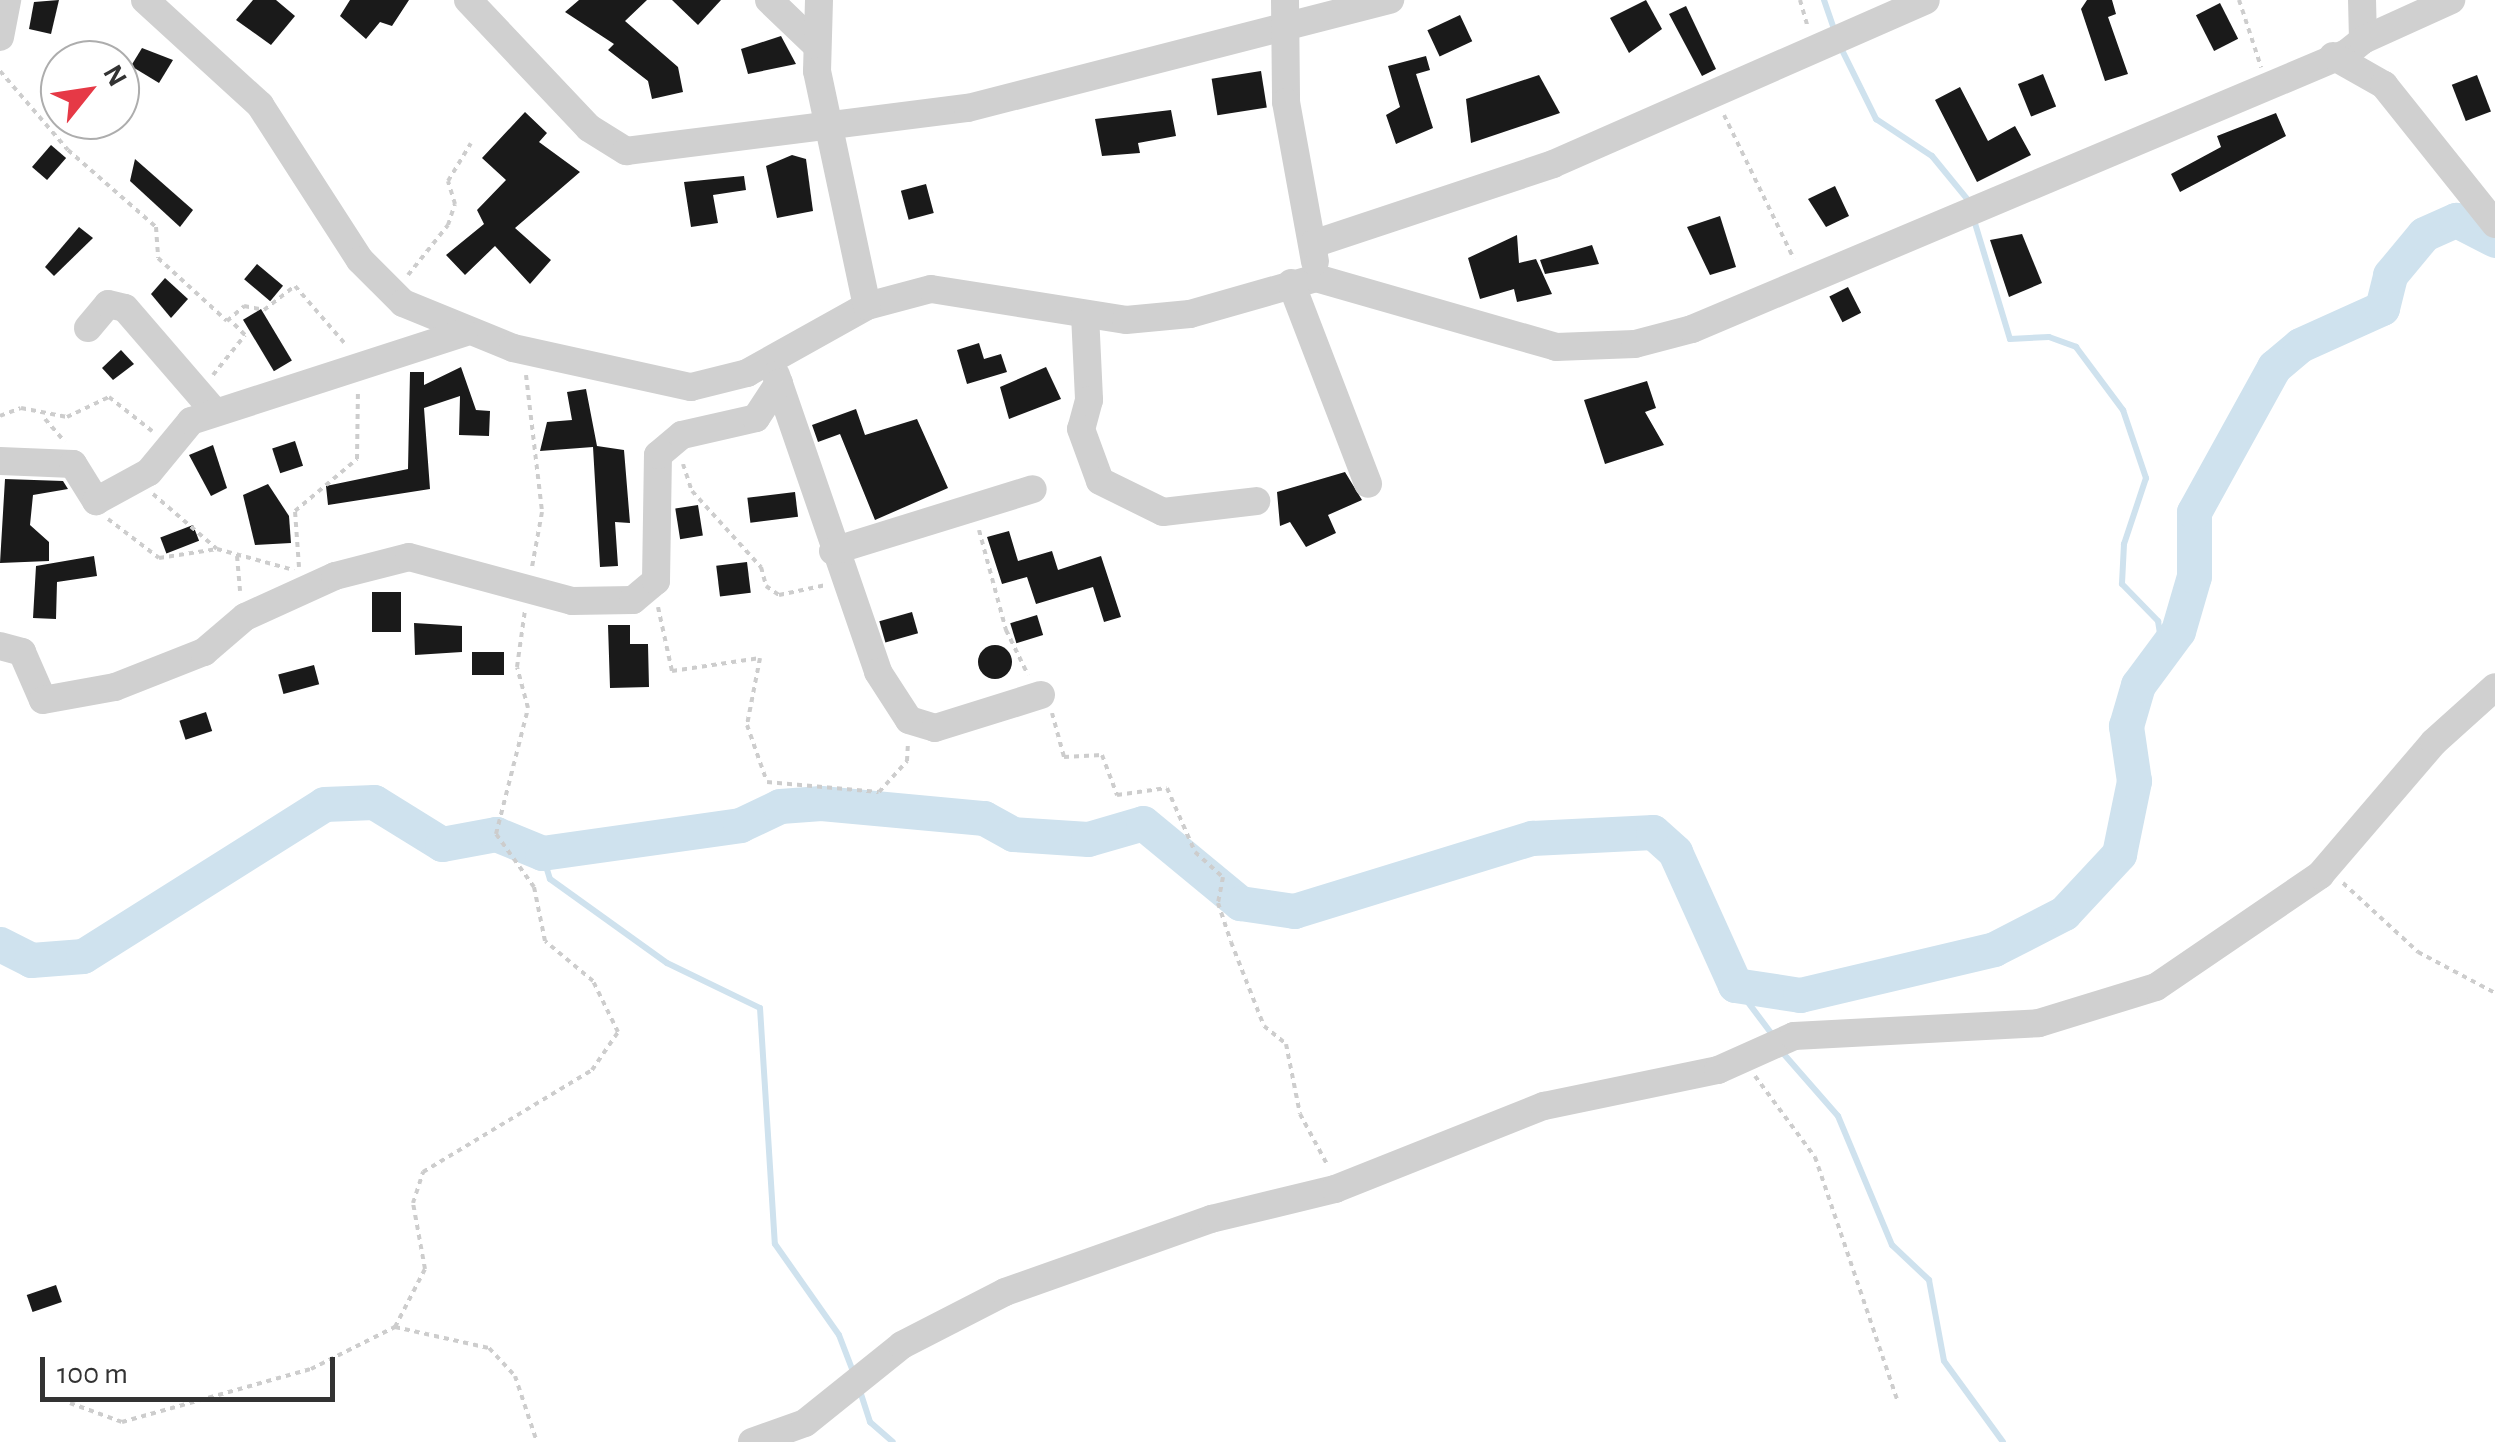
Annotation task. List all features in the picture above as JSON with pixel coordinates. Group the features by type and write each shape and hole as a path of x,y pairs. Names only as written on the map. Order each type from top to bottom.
{"street":[{"path":"0,37 7,0"},
{"path":"145,0 260,106 360,260 403,303 464,333 691,387 775,371 866,306 955,289 1085,314 1176,316 1304,280 1574,348 1692,329 2332,56 2450,0"},
{"path":"468,0 589,128 626,150 832,128 1006,100 1286,13 1390,0"},
{"path":"769,0 816,45"},
{"path":"818,0 816,45 866,306"},
{"path":"1313,244 1553,164 1926,0"},
{"path":"2362,0 2364,40"},
{"path":"1286,13 1286,102 1313,244 1304,280 1368,484"},
{"path":"2332,56 2384,85 2495,224"},
{"path":"88,328 108,304 125,308 206,401"},
{"path":"1085,314 1090,400 1081,429 1100,481 1163,512 1256,501"},
{"path":"0,461 73,464 96,501 132,485 172,435 206,401 352,368 464,333"},
{"path":"0,646 22,652 42,700 68,697 204,652 245,618 311,578 408,557 572,601 633,600 652,588 658,456 682,434 756,418 775,371"},
{"path":"775,371 833,551 878,672 909,720 935,728 1041,695"},
{"path":"833,551 1033,489"},
{"path":"752,1442 805,1422 887,1356 1005,1292 1211,1219 1340,1186 1544,1106 1748,1058 1794,1036 1985,1030 2120,1002 2235,940 2320,875 2434,742 2495,687"}],"path":[{"path":"2239,0 2265,82"},
{"path":"0,71 68,150 156,227 158,258 245,335 206,401"},
{"path":"1716,93 1752,188 1806,281"},
{"path":"403,303 412,268 448,225 448,181 471,144"},
{"path":"232,322 244,306 264,310 294,286 335,323 352,368 361,448 295,511 311,578"},
{"path":"0,416 21,408 67,418 109,398 141,429 172,435"},
{"path":"682,434 692,491 761,567 766,586 779,595 843,578"},
{"path":"132,485 180,509 217,549"},
{"path":"96,501 160,558 217,549 311,578"},
{"path":"967,509 1004,603 1006,630 1041,695 1064,756 1102,755 1116,795 1167,788 1196,852 1223,876 1218,903 1257,1013 1286,1044 1300,1114 1340,1186"},
{"path":"652,588 672,671 760,658 747,725 767,782 879,792 906,761 909,720"},
{"path":"70,1402 122,1422 311,1369 395,1328 425,1269 412,1203 424,1172 592,1070 618,1032 593,982 545,941 534,887 496,834 501,822"},
{"path":"2320,875 2346,885 2430,960 2495,993"},
{"path":"1748,1058 1815,1157 1898,1402"},
{"path":"395,1328 488,1348 515,1376 537,1442"}],"building":[{"path":"59,0 51,34 29,29 34,2"},
{"path":"253,0 276,0 295,16 271,45 236,20"},
{"path":"350,0 409,0 392,26 380,22 366,39 340,16"},
{"path":"579,0 647,0 625,21 678,67 683,92 652,99 648,81 608,50 614,44 565,12"},
{"path":"672,0 721,0 698,25"},
{"path":"1646,0 1662,29 1629,53 1610,18"},
{"path":"2087,0 2112,0 2116,14 2108,17 2128,74 2105,81 2081,9"},
{"path":"2220,3 2238,39 2214,51 2196,15"},
{"path":"1686,6 1716,69 1702,76 1669,14"},
{"path":"1460,15 1472,41 1440,56 1427,30"},
{"path":"781,36 796,64 748,74 741,49"},
{"path":"142,48 173,60 159,83 140,71"},
{"path":"1426,56 1430,70 1416,74 1433,128 1396,144 1386,115 1400,107 1388,66"},
{"path":"1261,71 1267,108 1217,115 1212,79"},
{"path":"2043,74 2056,106 2031,117 2018,84"},
{"path":"1539,75 1560,113 1471,143 1466,99"},
{"path":"2477,75 2491,111 2466,121 2452,85"},
{"path":"1960,87 1988,141 2015,126 2031,155 1977,182 1935,100"},
{"path":"1171,110 1176,136 1138,143 1140,153 1102,156 1095,119"},
{"path":"525,112 547,133 539,142 580,172 515,228 551,260 530,284 495,246 465,275 446,255 484,224 477,210 506,180 482,158"},
{"path":"2276,113 2286,136 2180,192 2171,174 2221,147 2217,136"},
{"path":"51,145 66,158 47,180 32,167"},
{"path":"792,155 806,159 813,211 777,218 766,166"},
{"path":"135,159 193,210 180,227 130,181"},
{"path":"744,176 746,190 713,195 718,223 691,227 684,182"},
{"path":"926,184 934,213 909,220 901,191"},
{"path":"1835,186 1849,216 1826,227 1808,199"},
{"path":"1720,216 1736,267 1710,275 1687,227"},
{"path":"79,227 93,238 54,276 45,267"},
{"path":"2022,234 2042,283 2009,297 1990,240"},
{"path":"1517,235 1519,263 1536,259 1552,294 1517,302 1514,289 1480,299 1468,258"},
{"path":"1592,245 1599,264 1545,274 1540,260"},
{"path":"257,264 283,286 270,301 244,279"},
{"path":"165,278 188,299 171,318 151,294"},
{"path":"1848,287 1861,313 1842,322 1829,297"},
{"path":"261,309 292,360 274,371 243,320"},
{"path":"979,343 984,359 1001,354 1007,372 967,384 957,350"},
{"path":"121,350 134,364 113,380 102,368"},
{"path":"461,367 476,410 490,411 489,436 459,435 460,396 424,408 430,489 328,505 326,486 408,469 410,372 424,372 424,385"},
{"path":"1046,367 1061,399 1009,419 1000,387"},
{"path":"1647,381 1656,408 1645,412 1664,445 1605,464 1584,400"},
{"path":"586,389 597,446 624,450 630,523 615,522 618,566 600,567 593,447 540,451 547,422 572,420 567,392"},
{"path":"856,409 865,435 917,419 948,488 875,520 840,434 818,442 812,425"},
{"path":"295,441 303,466 280,473 272,448"},
{"path":"213,445 227,488 211,496 189,455"},
{"path":"1345,472 1362,500 1328,515 1336,533 1306,547 1290,522 1280,526 1277,492"},
{"path":"5,479 63,481 68,489 33,495 30,525 49,542 49,561 0,563"},
{"path":"268,484 289,516 291,543 255,545 243,495"},
{"path":"795,492 798,517 750,523 747,498"},
{"path":"698,505 703,536 680,539 675,509"},
{"path":"193,525 199,541 166,553 160,538"},
{"path":"1009,531 1018,561 1052,551 1058,570 1101,556 1121,617 1104,622 1093,587 1036,604 1027,577 1002,584 987,537"},
{"path":"94,556 97,576 57,582 56,619 33,618 36,566"},
{"path":"747,562 751,593 720,597 716,566"},
{"path":"372,592 401,592 401,632 372,632"},
{"path":"912,612 918,633 885,643 879,621"},
{"path":"1037,615 1043,635 1016,643 1010,623"},
{"path":"414,623 462,626 462,652 415,655"},
{"path":"608,625 630,625 630,644 648,644 649,687 610,688"},
{"path":"995,645 1007,650 1012,662 1007,674 995,679 983,674 978,662 983,650"},
{"path":"472,652 504,652 504,675 472,675"},
{"path":"314,665 319,684 283,694 278,675"},
{"path":"206,712 212,731 186,740 179,721"},
{"path":"56,1285 62,1302 33,1312 27,1295"}],"waterway":[{"path":"1824,0 1835,32"},
{"path":"1839,44 1876,119 1932,156 1968,200"},
{"path":"1974,220 2010,339 2049,337 2076,347 2123,410 2146,478 2124,544 2122,584 2158,621 2163,652"},
{"path":"0,944 31,960 83,956 324,804 374,802 442,844 496,834 542,853 740,825 780,806 821,803 984,818 1013,834 1088,839 1143,823 1240,903 1294,911 1532,838 1653,832 1675,852 1735,985 1800,995 1994,949 2064,913 2119,854 2134,781 2126,726 2138,685 2178,631 2194,576 2194,512 2274,367 2300,345 2382,308 2390,275 2424,234 2456,220 2495,240"},
{"path":"542,853 550,879 667,963 760,1008 775,1244 839,1335 854,1374"},
{"path":"1735,985 1774,1037"},
{"path":"1782,1052 1838,1116 1892,1245 1929,1280 1944,1361 2003,1442"},
{"path":"860,1391 870,1422 893,1442"}]}
